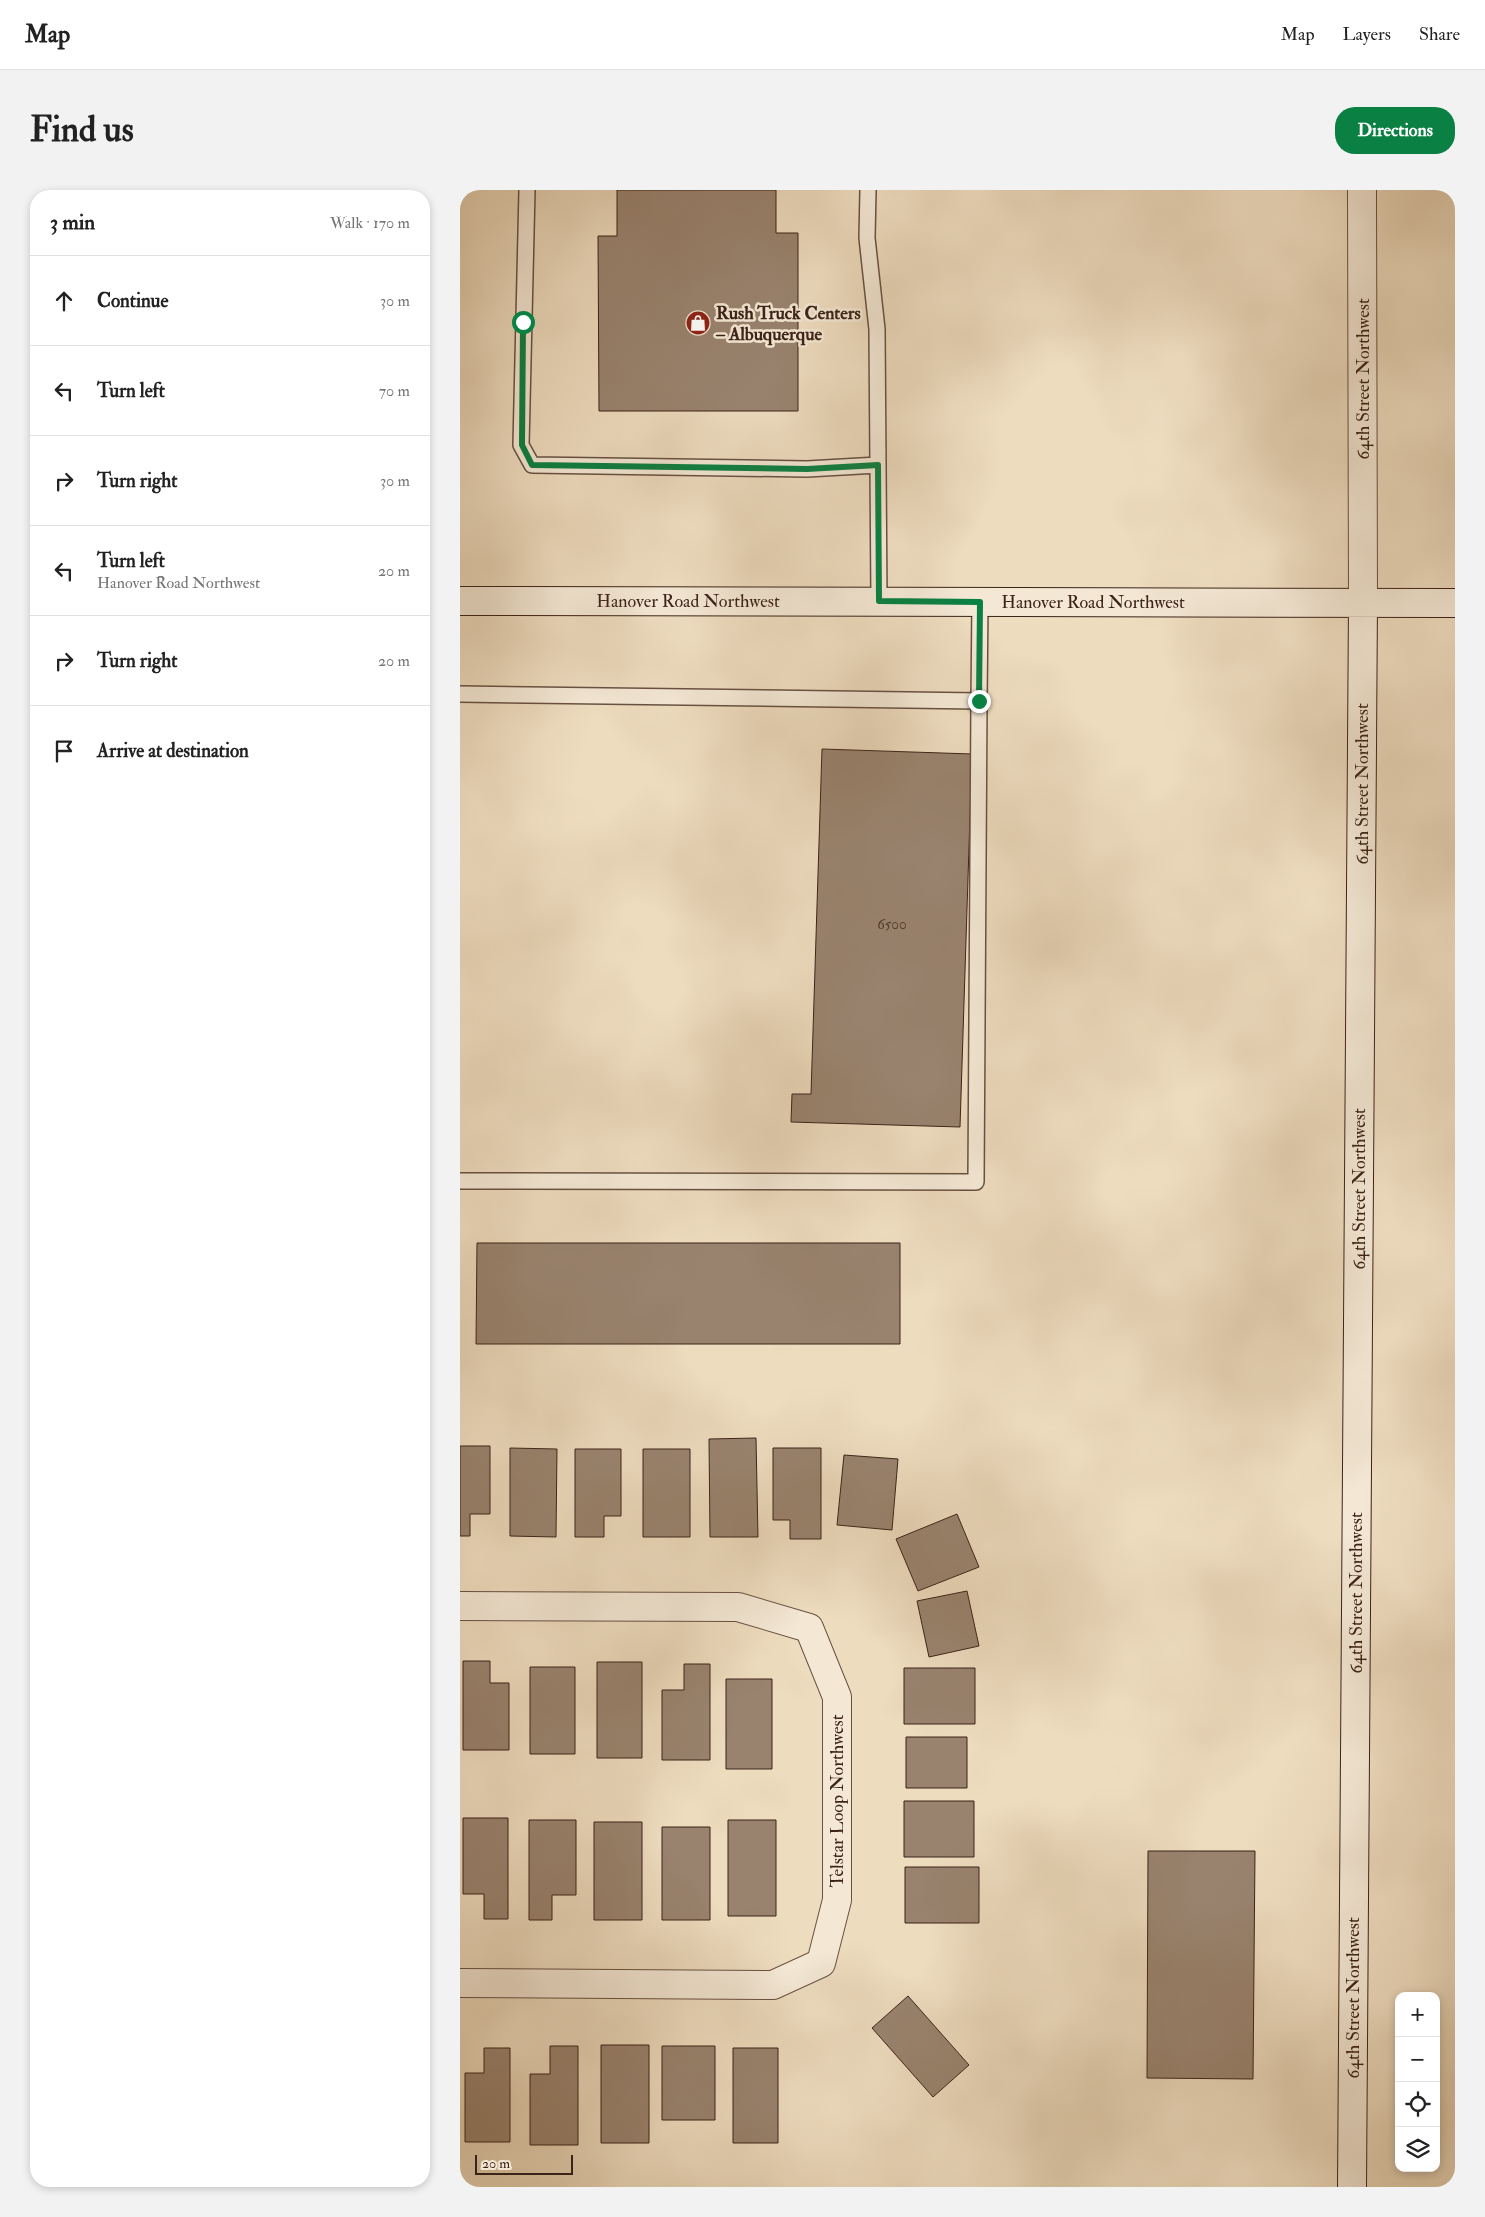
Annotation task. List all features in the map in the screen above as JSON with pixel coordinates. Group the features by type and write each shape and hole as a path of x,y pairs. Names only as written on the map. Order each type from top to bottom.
{"street":[{"name":"64th Street Northwest","path":"1352,2187 1363,602 1362,190"},
{"name":"Hanover Road Northwest","path":"460,601 1455,603"},
{"name":"Telstar Loop Northwest","path":"460,1606 738,1607 809,1628 837,1697 837,1900 821,1963 773,1985 460,1983"}],"lane":[{"path":"527,190 522,445 532,465 807,469 878,465"},
{"path":"868,190 867,238 877,329 879,601"},
{"path":"460,1181 976,1182 980,602"},
{"path":"460,694 979,701"}],"building":[{"name":"Rush Truck Centers – Albuquerque","path":"617,190 776,190 776,233 798,233 798,411 599,411 598,236 617,236"},
{"path":"822,749 972,754 960,1127 791,1122 792,1094 811,1094"},
{"path":"477,1243 900,1243 900,1344 476,1344"},
{"path":"756,1438 758,1537 710,1537 709,1439"},
{"path":"460,1446 490,1446 490,1514 470,1514 470,1536 460,1536"},
{"path":"510,1448 557,1449 556,1537 510,1536"},
{"path":"773,1448 821,1448 821,1539 790,1539 790,1520 773,1520"},
{"path":"575,1449 621,1449 621,1516 604,1516 604,1537 575,1537"},
{"path":"643,1449 690,1449 690,1537 643,1537"},
{"path":"844,1455 898,1459 892,1530 837,1525"},
{"path":"957,1514 979,1567 918,1591 896,1539"},
{"path":"967,1591 979,1646 929,1657 917,1601"},
{"path":"463,1661 490,1661 490,1683 509,1683 509,1750 463,1750"},
{"path":"597,1662 642,1662 642,1758 597,1758"},
{"path":"684,1664 710,1664 710,1760 662,1760 662,1690 684,1690"},
{"path":"530,1667 575,1667 575,1754 530,1754"},
{"path":"904,1668 975,1668 975,1724 904,1724"},
{"path":"726,1679 772,1679 772,1769 726,1769"},
{"path":"906,1737 967,1737 967,1788 906,1788"},
{"path":"904,1801 974,1801 974,1857 904,1857"},
{"path":"463,1818 508,1818 508,1919 484,1919 484,1894 463,1894"},
{"path":"529,1820 576,1820 576,1895 552,1895 552,1920 529,1920"},
{"path":"728,1820 776,1820 776,1916 728,1916"},
{"path":"594,1822 642,1822 642,1920 594,1920"},
{"path":"662,1827 710,1827 710,1920 662,1920"},
{"path":"1148,1851 1255,1851 1253,2079 1147,2078"},
{"path":"905,1867 979,1867 979,1923 905,1923"},
{"path":"908,1996 969,2065 933,2097 872,2028"},
{"path":"601,2045 649,2045 649,2143 601,2143"},
{"path":"550,2046 578,2046 578,2145 530,2145 530,2074 550,2074"},
{"path":"662,2046 715,2046 715,2120 662,2120"},
{"path":"484,2048 510,2048 510,2142 465,2142 465,2073 484,2073"},
{"path":"733,2048 778,2048 778,2143 733,2143"}],"place":[{"name":"Rush Truck Centers – Albuquerque","path":"698,323"}],"route":[{"path":"523,322 522,445 532,465 807,469 878,465 879,601 980,602 979,701"}]}
